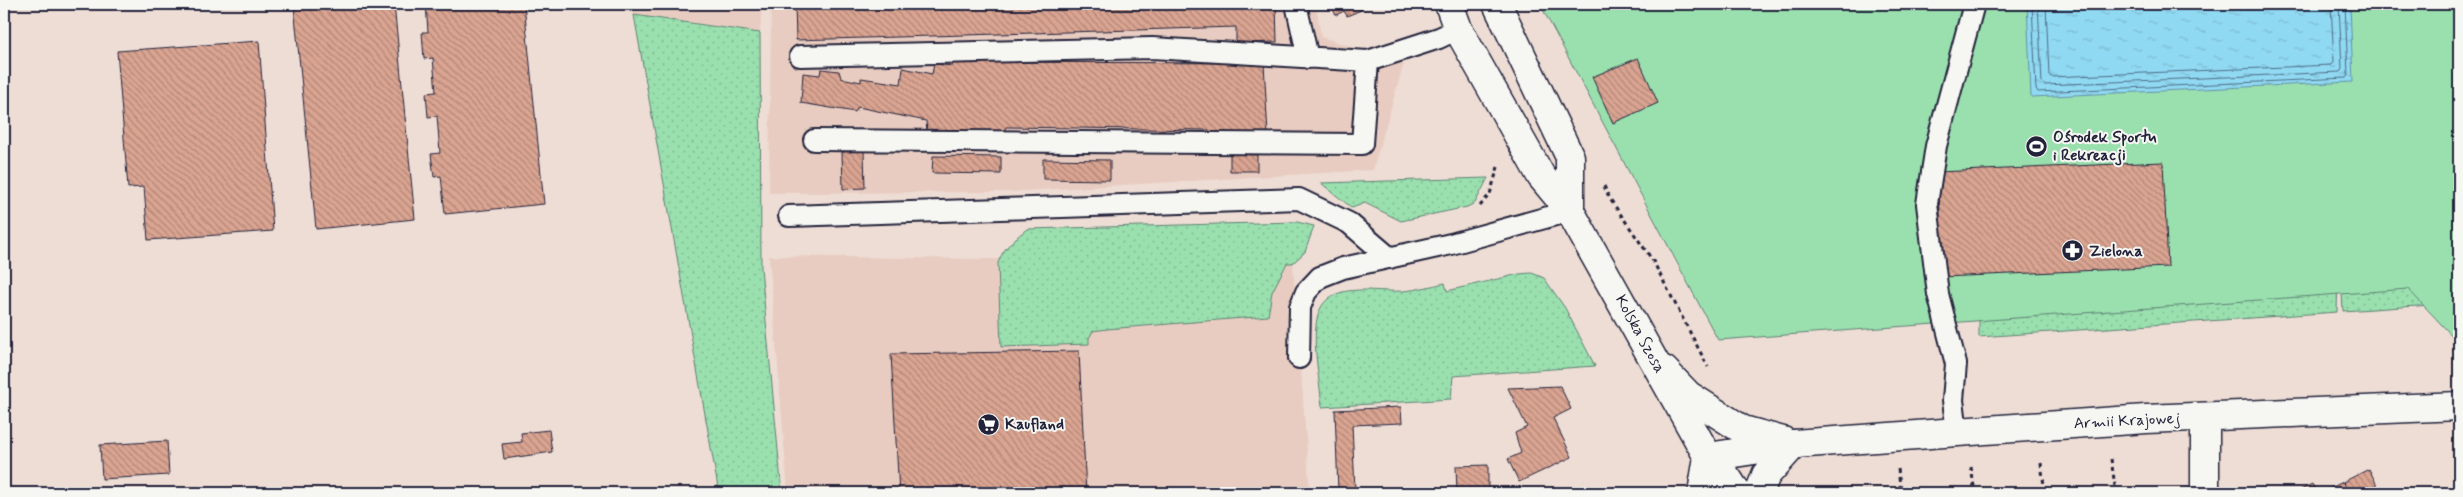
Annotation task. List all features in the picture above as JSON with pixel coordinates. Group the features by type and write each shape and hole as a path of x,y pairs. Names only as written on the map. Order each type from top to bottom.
{"street":[{"name":"Kolska Szosa","path":"1497,4 1570,157 1570,211"},
{"name":"Kolska Szosa","path":"1453,16 1541,176 1570,211 1708,457 1728,479 1737,493"},
{"name":"Armii Krajowej","path":"1656,362 1688,395 1743,430 1794,444"},
{"name":"Armii Krajowej","path":"1708,457 1794,444 2146,419 2459,406"},
{"path":"2205,418 2206,493"},
{"path":"1759,493 1766,475 1794,444"},
{"path":"1702,493 1708,457"}],"lane":[{"path":"1296,4 1308,58"},
{"path":"1957,432 1954,400 1956,364 1938,294 1927,204 1936,146 1974,4"},
{"path":"800,56 1152,48 1368,62 1439,38 1453,16"},
{"path":"814,140 1362,144 1368,62"},
{"path":"789,216 1300,199 1349,223 1390,258"},
{"path":"1299,358 1300,307 1306,292 1320,277 1343,268 1390,258 1570,211"}],"path":[{"path":"1474,212 1490,194 1499,163"},
{"path":"1653,261 1709,370"},
{"path":"2111,459 2116,493"},
{"path":"1896,461 1901,493"},
{"path":"2041,463 2045,493"},
{"path":"1971,467 1974,493"}],"shaded area":[{"path":"631,4 762,4 760,33 634,15"},
{"path":"771,4 1316,4 1321,37 1404,63 1373,170 1007,192 769,193"},
{"path":"769,256 1293,263 1310,493 788,493"}],"green space":[{"name":"Ośrodek Sportu i Rekreacji","path":"1540,4 2459,4 2459,343 2408,289 1718,340"},
{"path":"634,15 760,33 761,268 782,493 719,493"},
{"path":"2209,109 2432,305 2343,311 2339,238 2337,312 1979,337 1979,285"},
{"path":"1488,178 1475,203 1467,207 1401,221 1365,203 1352,208 1321,183"},
{"path":"1297,222 1314,226 1305,252 1293,263 1287,263 1272,292 1268,316 1093,331 1089,338 1089,344 1001,347 998,263 1006,248 1027,229"},
{"path":"1532,273 1544,278 1565,308 1595,366 1453,376 1451,399 1322,407 1315,335 1320,311 1327,300 1337,294 1349,291 1403,291 1445,283 1447,291 1519,274"}],"water":[{"path":"2027,4 2350,4 2353,82 2031,97"}],"building":[{"path":"315,4 394,4 415,219 316,229 294,6"},
{"path":"426,4 524,4 544,204 445,214 441,176 434,177 431,154 440,153 437,116 428,117 426,93 436,92 433,58 424,59 422,32 428,32"},
{"path":"795,4 1276,4 1277,42 1236,43 1236,27 796,40"},
{"path":"1330,4 1359,4 1361,10 1347,16 1344,11 1336,15"},
{"path":"259,41 273,231 148,240 144,187 128,188 117,51"},
{"path":"1638,58 1658,103 1613,123 1592,77"},
{"path":"953,62 1264,63 1268,135 1209,135 1209,130 1006,127 1002,136 927,131 926,121 858,107 855,112 801,103 803,73 820,75 821,69 839,71 841,78 861,82 861,78 901,84 903,68 932,74 934,64 952,66"},
{"path":"864,151 865,188 843,189 842,152"},
{"path":"1230,154 1257,155 1257,171 1230,171"},
{"path":"933,156 1001,157 1001,174 932,173"},
{"path":"1043,159 1110,160 1110,180 1043,179"},
{"path":"2163,162 2168,267 1943,277 1938,172"},
{"name":"Kaufland","path":"1079,351 1086,493 899,493 891,354"},
{"path":"1560,386 1571,409 1553,418 1572,457 1519,482 1508,459 1521,453 1515,433 1527,427 1508,388"},
{"path":"1401,407 1402,423 1352,425 1355,490 1338,491 1335,410"},
{"path":"549,430 552,452 504,459 502,444 522,442 521,433"},
{"path":"167,441 169,475 102,479 100,445"},
{"path":"1488,465 1488,493 1457,493 1456,466"},
{"path":"2369,469 2381,493 2348,493 2343,482"},
{"path":"2343,482 2348,493 2320,493"},
{"path":"2312,484 2317,493 2295,493"}],"place":[{"name":"Ośrodek Sportu i Rekreacji","path":"2037,146"},
{"name":"Zielona","path":"2073,251"},
{"name":"Kaufland","path":"989,424"}]}
